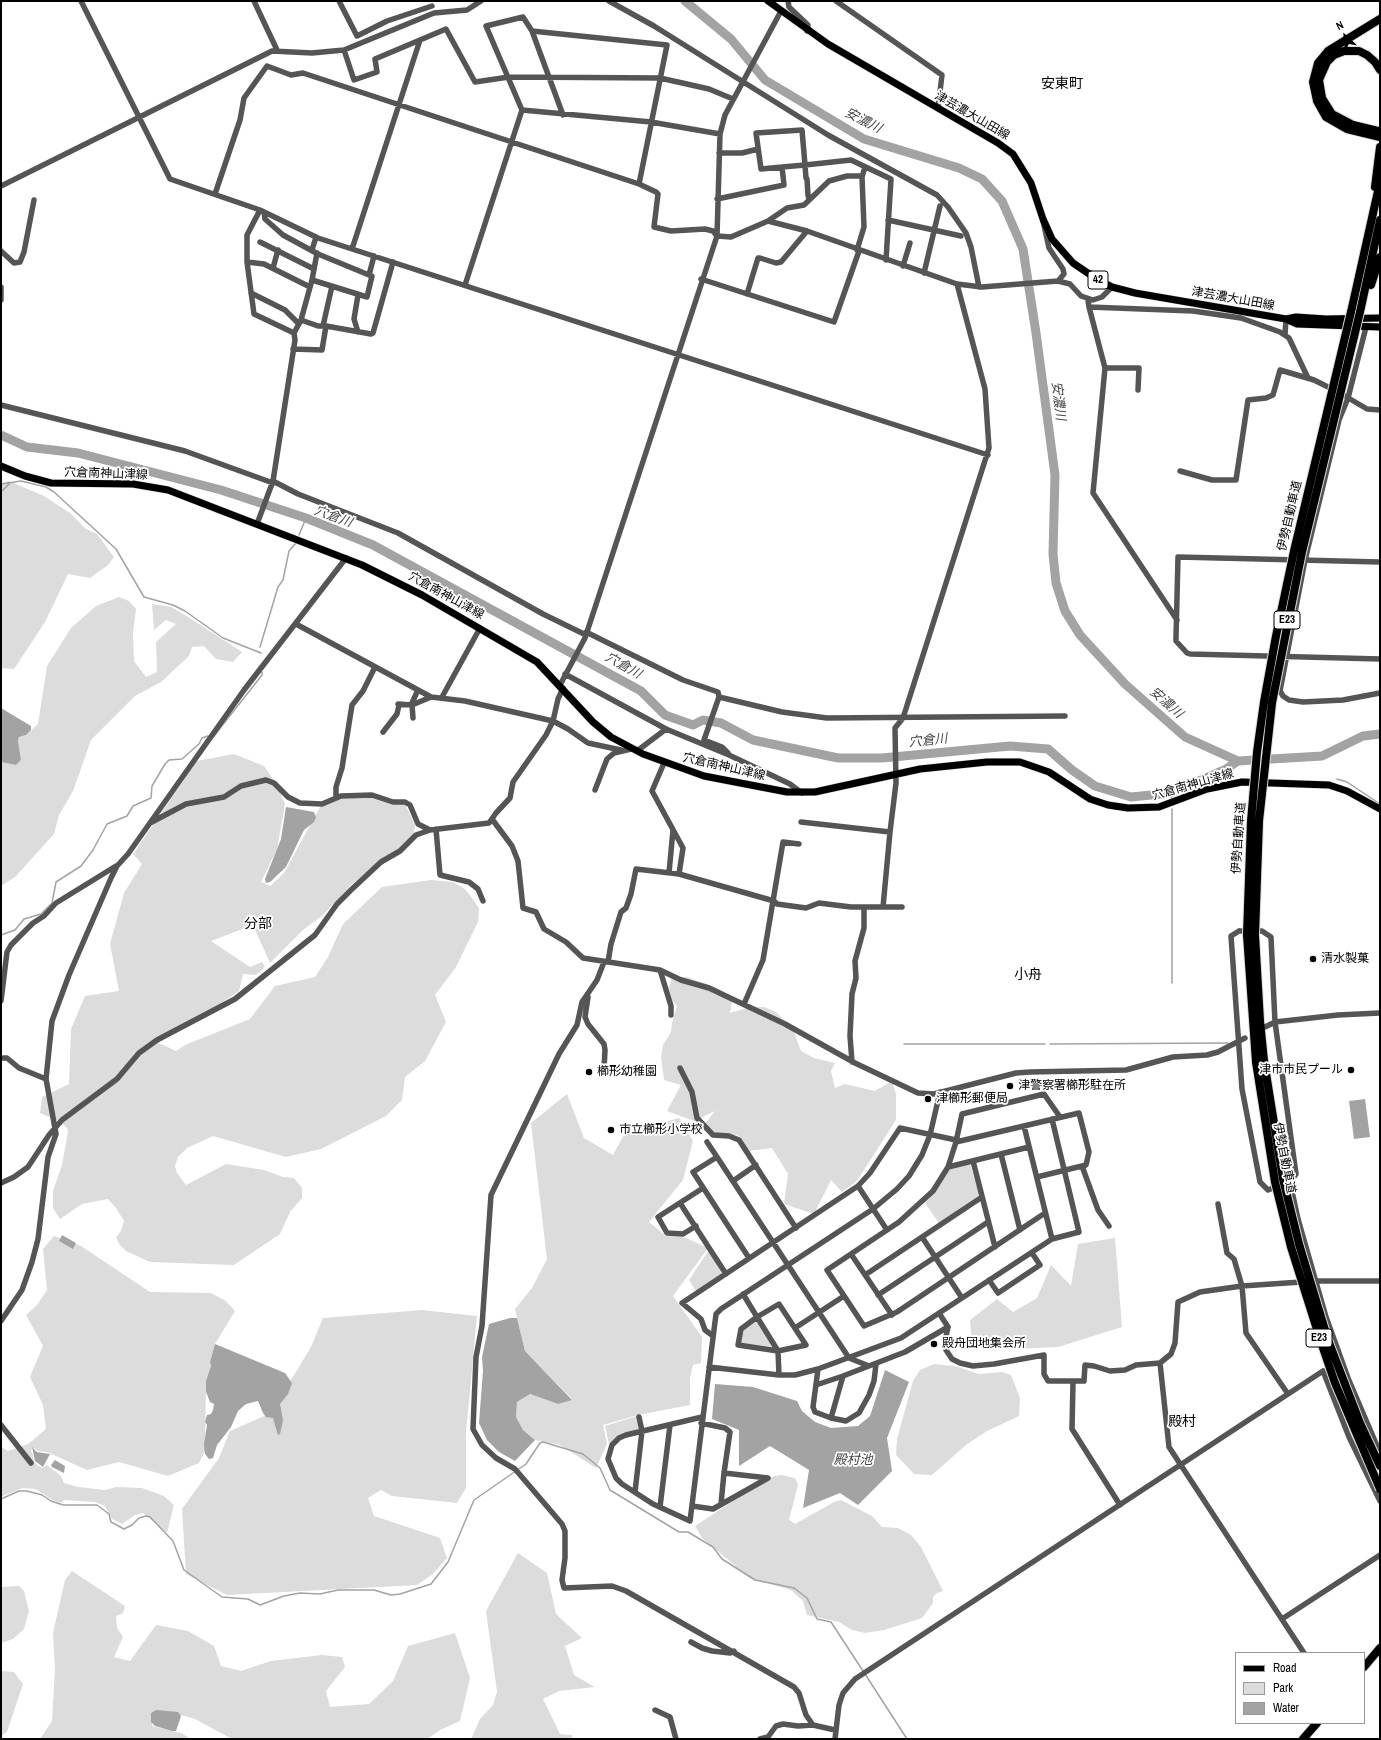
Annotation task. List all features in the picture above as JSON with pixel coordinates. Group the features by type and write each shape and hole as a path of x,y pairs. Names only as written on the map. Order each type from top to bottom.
{"highway":[{"path":"1380,19 1371,26 1337,43 1324,54 1315,72 1313,87 1320,108 1326,117 1332,122 1347,129 1380,137"},
{"path":"1380,70 1375,62 1367,55 1359,51 1344,51 1334,55 1326,62 1319,80 1322,98 1332,114 1353,125 1380,131"},
{"path":"1369,233 1380,147"},
{"name":"伊勢自動車道","path":"1380,182 1351,312 1294,551 1276,636 1265,695 1257,752 1251,821 1251,935 1256,1062 1298,1244 1328,1340 1360,1423 1380,1466"},
{"name":"伊勢自動車道","path":"1251,935 1259,821 1272,703 1302,552 1336,411 1362,312 1380,220"},
{"path":"1362,312 1380,257"},
{"name":"伊勢自動車道","path":"1283,1181 1291,1247 1307,1302 1335,1383 1380,1489"},
{"path":"1365,1666 1380,1648"},
{"path":"1303,1739 1316,1724"}],"main road":[{"name":"津芸濃大山田線","path":"768,1 781,13 864,67 998,143 1013,154 1031,182 1043,219 1052,239 1067,258 1088,274 1112,287 1194,307 1286,320 1297,324 1380,327"},
{"name":"津芸濃大山田線","path":"1286,320 1296,317 1326,319 1380,318"},
{"name":"穴倉南神山津線","path":"1,466 35,480 51,483 133,484 158,488 258,522 346,558 393,580 480,628 537,662 600,729 634,750 704,776 787,792 802,793 815,792 896,775 920,768 987,762 1020,762 1049,772 1090,799 1103,804 1128,808 1159,808 1207,790 1242,782 1329,785 1347,791 1380,808"}],"street":[{"path":"81,1 170,179 262,211 316,237 988,455"},
{"path":"254,1 277,50"},
{"path":"339,1 357,36 387,21 432,6"},
{"path":"1,186 268,53 277,50 285,52 344,50 434,13 467,10 481,1"},
{"path":"609,1 654,26 828,135 937,195 948,206 966,233 981,287"},
{"path":"788,1 789,7 808,25 808,31"},
{"path":"836,1 942,75 938,108"},
{"path":"1,1183 14,1178 28,1167 55,1127 68,1115 100,1094 117,1079 132,1060 145,1048 234,999 315,936 337,904 381,862 400,851 416,835 433,829 483,825 489,823 510,798 513,782 541,743 553,721 561,686 566,672 586,635 701,279 717,236 720,134 725,115 781,13"},
{"path":"465,285 522,110 486,26 523,17 532,31 563,115"},
{"path":"354,80 376,72 375,59 446,29 475,82 509,77 660,78 709,89 733,99"},
{"path":"532,31 666,44 639,184"},
{"path":"352,249 420,40"},
{"path":"344,50 354,80 353,90"},
{"path":"215,194 240,120 244,98 267,66 291,74 303,73 639,184 658,194 654,227 671,231 706,229 713,231 717,236 731,237 768,221 787,208 800,207 828,181 847,176 862,176"},
{"path":"522,110 563,115 652,122 720,134"},
{"path":"809,199 805,165 802,130 756,133 761,169 805,165 851,160 891,179 886,260"},
{"path":"719,152 742,152 758,149"},
{"path":"717,199 784,185 782,167"},
{"path":"701,279 834,322 858,250 864,227 862,176 865,167"},
{"path":"1,251 14,263 20,262 24,252 34,200"},
{"path":"924,273 940,206"},
{"path":"262,211 265,219 276,230 315,252 372,276 367,297 312,280"},
{"path":"262,211 247,235 247,262 254,314 294,333"},
{"path":"1043,219 1043,228 1049,248 1064,269 1064,274 1058,281"},
{"path":"888,220 961,236"},
{"path":"768,221 807,231 957,284 981,287 1058,281 1070,284 1087,300 1105,368 1096,442 1093,493 1177,620"},
{"path":"747,294 758,258 776,264 781,262 807,231"},
{"path":"258,522 273,483 296,337 294,333 300,322 312,280 316,237"},
{"path":"260,242 278,250 299,263 314,269"},
{"path":"903,266 910,243"},
{"path":"273,268 278,250"},
{"path":"369,276 374,256"},
{"path":"247,262 261,263 310,288"},
{"path":"251,292 285,310 300,322 318,326 373,333 393,262"},
{"path":"883,907 896,775 894,767 895,730 903,718 988,455 985,389 957,284"},
{"path":"293,349 322,350 332,286"},
{"path":"1,287 1,300"},
{"path":"1087,300 1102,297 1112,287"},
{"path":"358,294 354,319 358,332"},
{"path":"1088,308 1194,307 1241,318 1285,335 1289,338 1308,378"},
{"path":"1285,335 1286,320"},
{"path":"1366,327 1348,398 1339,420 1305,560 1280,691 1283,696 1289,700 1320,702 1380,693"},
{"path":"1105,368 1139,368 1138,390"},
{"path":"1180,471 1212,480 1236,480 1248,400 1266,398 1273,395 1280,370 1308,378 1368,410 1380,410"},
{"path":"1,405 185,451 273,483 398,533 543,614 683,680 718,692 719,698 704,740 722,747 729,755"},
{"path":"1380,562 1178,557 1176,641 1187,654 1380,659"},
{"path":"1,1001 7,952 11,945 33,923 44,916 56,903 117,866 128,854 148,823 244,690 346,558"},
{"path":"296,624 432,697"},
{"path":"442,697 480,628"},
{"path":"336,798 336,787 343,764 352,705 363,691 375,667"},
{"path":"566,672 666,729 729,755 790,784 802,793"},
{"path":"413,718 412,705 418,690"},
{"path":"383,732 398,712 399,705 412,705 432,697 465,700 553,721 568,729 588,743 621,750 634,750 666,729"},
{"path":"719,698 782,712 827,718 1065,716"},
{"path":"595,790 607,759 614,753 621,750"},
{"path":"664,762 652,791 683,848 679,874"},
{"path":"148,823 186,804 224,797 241,786 266,780 274,783 288,797 300,803 322,804 346,795 372,794 393,802 406,802 410,805 418,824 433,829"},
{"path":"492,819 512,846 518,861 523,908 536,912 544,929 566,942 583,958 660,970 681,980 709,988 788,1025 852,1062 918,1093 940,1092 1023,1072 1126,1070 1174,1057 1207,1055 1218,1052 1245,1038"},
{"path":"802,822 890,832"},
{"path":"433,829 440,875 469,882 478,889 483,901"},
{"path":"669,873 673,830"},
{"path":"744,1004 764,960 774,902 777,871 783,842 799,844"},
{"path":"1,1321 22,1290 32,1262 38,1239 48,1157 55,1139 55,1127 46,1079 52,1021 59,999 117,866"},
{"path":"813,1725 806,1715 801,1696 794,1687 734,1651 620,1587 596,1586 564,1588 562,1580 565,1558 565,1531 562,1524 514,1469 496,1458 482,1445 473,1428 474,1372 482,1326 491,1195 555,1061 576,1025 580,1006 597,980 606,962 621,912 628,906 636,869 679,874 777,904 806,908 819,903 864,907 902,907"},
{"path":"852,1062 850,1036 852,994 856,978 855,961 864,928 864,907"},
{"path":"1239,931 1262,932 1271,937 1275,1022 1296,1174 1283,1181 1268,1190 1260,1182 1242,1089 1231,936 1239,931"},
{"path":"660,970 671,1006 671,1015"},
{"path":"589,993 585,1017 588,1024 604,1044 604,1069"},
{"path":"1265,1027 1275,1022 1338,1015 1380,1013"},
{"path":"1,1058 6,1058 19,1068 46,1079"},
{"path":"680,1068 692,1092 697,1118 713,1135 737,1138 796,1228"},
{"path":"721,1504 730,1432 725,1428 702,1420 670,1424 619,1438 614,1442 609,1453 608,1462 616,1478 622,1484 660,1507 690,1521 702,1420 716,1314 743,1294 885,1200 909,1176 922,1155 930,1135 940,1092"},
{"path":"1045,1213 892,1315 864,1326 827,1270 908,1216 929,1195 942,1178 948,1167 962,1114 1044,1094 1060,1117"},
{"path":"713,1336 705,1330 701,1319 682,1303 858,1186 870,1173 900,1128 956,1141 1079,1113 1088,1152 1086,1165 1036,1177"},
{"path":"709,1367 779,1375 795,1375 849,1358 901,1338 1052,1239 1079,1232 1052,1119"},
{"path":"1024,1126 1052,1239"},
{"path":"707,1142 849,1358 869,1366"},
{"path":"948,1167 1029,1146"},
{"path":"1000,1154 1020,1230"},
{"path":"717,1157 693,1172 750,1258"},
{"path":"973,1161 995,1247"},
{"path":"733,1180 756,1165"},
{"path":"1082,1166 1098,1210 1109,1226"},
{"path":"1283,1181 1298,1219 1316,1281 1348,1378 1380,1452"},
{"path":"858,1186 887,1230"},
{"path":"696,1226 683,1234 668,1233 658,1217 703,1188"},
{"path":"865,1275 982,1196"},
{"path":"680,1203 726,1274"},
{"path":"1218,1204 1227,1254 1234,1259 1242,1286 1246,1333 1288,1394"},
{"path":"878,1295 988,1222"},
{"path":"922,1237 962,1298"},
{"path":"990,1280 998,1293 1040,1265 1032,1252"},
{"path":"852,1254 892,1315"},
{"path":"939,1313 948,1326 945,1341 946,1350 952,1359 960,1363 973,1366 994,1364 1044,1355 1046,1380 1050,1382 1073,1382 1084,1381 1085,1365 1110,1371 1124,1370 1136,1365 1160,1363 1170,1354 1175,1343 1178,1302 1200,1292 1242,1286 1316,1281 1380,1281"},
{"path":"743,1294 778,1351 779,1375"},
{"path":"795,1328 844,1296"},
{"path":"779,1304 795,1328 806,1345 778,1351 738,1345 741,1329 757,1317 779,1304"},
{"path":"816,1386 915,1348 948,1326"},
{"path":"1160,1363 1169,1447 1303,1652"},
{"path":"818,1369 814,1410 817,1414 846,1421 859,1413 869,1395 874,1381 876,1364"},
{"path":"835,1739 837,1710 841,1699 855,1679 1323,1371 1349,1436 1380,1501"},
{"path":"831,1418 843,1376"},
{"path":"1073,1382 1072,1429 1120,1505"},
{"path":"635,1492 642,1431 639,1417"},
{"path":"660,1507 670,1424"},
{"path":"1,1425 31,1463"},
{"path":"692,1506 714,1509 768,1478 724,1473"},
{"path":"1282,1619 1380,1555"},
{"path":"691,1642 712,1651 730,1654 734,1651"},
{"path":"655,1710 670,1717 676,1739"},
{"path":"760,1739 768,1737 779,1725 813,1725 835,1730"}],"green space":[{"path":"9,481 44,496 70,513 86,529 97,534 114,557 108,565 90,578 68,574 45,622 14,669 1,668 1,484"},
{"path":"119,597 129,601 136,609 133,633 134,661 146,677 157,672 156,642 176,624 166,620 154,630 152,604 171,607 242,652 233,662 216,659 204,646 192,647 189,656 161,682 135,696 91,740 73,791 59,815 54,834 15,877 1,886 1,762 16,765 21,760 18,741 19,737 26,735 38,724 47,666 71,628 96,606"},
{"path":"234,754 264,766 276,783 285,804 277,849 261,882 270,886 284,873 320,807 341,798 372,796 405,804 415,825 414,833 400,848 382,859 352,884 322,916 304,929 270,963 253,925 211,941 250,967 262,962 265,967 256,975 243,974 239,991 210,1011 156,1038 159,1043 176,1051 185,1045 250,1019 275,986 315,977 328,957 343,924 382,887 431,880 453,882 465,889 479,908 478,922 456,967 435,995 446,1022 425,1061 405,1077 402,1100 386,1116 321,1149 286,1157 213,1136 187,1148 178,1157 175,1166 177,1173 186,1185 226,1164 264,1170 283,1177 294,1178 302,1188 302,1198 290,1212 280,1234 234,1265 150,1262 126,1251 119,1244 116,1237 121,1231 124,1221 108,1199 82,1204 60,1219 53,1208 53,1191 62,1165 68,1132 67,1128 61,1122 40,1113 42,1097 69,1084 71,1029 85,996 119,991 110,944 124,893 142,864 133,854 197,761"},
{"path":"672,977 687,977 717,988 725,993 732,1002 730,1013 750,1007 764,1007 776,1012 793,1029 801,1051 814,1058 835,1063 831,1071 835,1088 845,1084 875,1091 892,1081 896,1094 896,1120 857,1181 842,1192 831,1180 814,1214 784,1204 788,1174 772,1148 749,1151 740,1137 736,1135 715,1133 705,1124 715,1111 694,1121 667,1111 681,1085 664,1080 661,1057 663,1045 671,1032 677,1006 672,1000 669,988"},
{"path":"567,1094 584,1138 613,1155 625,1133 679,1118 693,1141 683,1180 649,1222 666,1236 684,1237 708,1248 673,1296 702,1337 701,1363 693,1365 690,1378 690,1405 638,1415 603,1425 607,1444 596,1468 560,1445 535,1440 523,1430 516,1417 517,1402 530,1394 558,1404 572,1399 525,1351 515,1309 532,1288 547,1259 531,1123"},
{"path":"970,1164 979,1194 978,1196 939,1223 925,1203 939,1186 949,1169"},
{"path":"54,1236 81,1246 150,1292 211,1293 226,1301 235,1311 215,1344 210,1362 211,1366 206,1382 205,1451 199,1463 168,1476 119,1462 87,1470 47,1452 38,1451 34,1448 31,1450 35,1463 42,1468 47,1465 61,1476 64,1483 78,1487 105,1490 116,1487 142,1488 164,1496 174,1505 167,1533 143,1513 135,1515 122,1524 112,1519 105,1506 95,1502 64,1500 61,1503 52,1500 36,1489 22,1488 1,1497 1,1447 8,1451 28,1444 46,1429 43,1405 30,1377 43,1346 26,1315 37,1305 47,1290 43,1249"},
{"path":"1115,1238 1122,1327 1058,1347 1013,1349 972,1344 970,1320 997,1299 1013,1312 1037,1298 1051,1265 1071,1286 1078,1244"},
{"path":"709,1250 722,1274 696,1291 689,1280"},
{"path":"422,1310 477,1316 466,1432 466,1488 457,1503 392,1496 381,1490 368,1498 374,1516 440,1538 447,1558 433,1574 417,1585 227,1595 186,1574 182,1509 219,1458 230,1431 271,1413 311,1347 323,1318"},
{"path":"755,1320 772,1347 740,1343 744,1330"},
{"path":"934,1364 955,1366 979,1374 1002,1372 1011,1375 1020,1398 1019,1416 987,1431 966,1445 932,1475 914,1474 896,1455 897,1439 913,1381 920,1370"},
{"path":"637,1416 639,1429 617,1437 609,1444 605,1426"},
{"path":"782,1475 795,1478 798,1485 789,1520 795,1524 834,1502 841,1500 872,1516 882,1527 898,1528 911,1535 921,1547 943,1591 937,1593 933,1597 933,1603 922,1618 884,1630 865,1633 852,1630 839,1622 807,1615 803,1601 791,1590 750,1578 702,1538 695,1526 774,1476"},
{"path":"518,1553 547,1573 556,1614 582,1638 565,1646 574,1675 595,1687 559,1691 543,1699 560,1734 572,1735 572,1739 471,1739 480,1719 493,1705 497,1692 486,1611"},
{"path":"72,1571 125,1606 123,1613 116,1616 117,1628 123,1637 114,1657 130,1661 156,1625 188,1631 214,1646 221,1666 241,1671 271,1661 322,1655 342,1657 345,1667 326,1691 330,1707 369,1704 393,1681 408,1646 455,1633 470,1678 460,1721 440,1730 427,1739 232,1739 195,1719 166,1711 153,1714 152,1726 181,1733 191,1739 40,1739 52,1721 55,1669 53,1633 65,1580"},
{"path":"19,1586 24,1591 29,1611 24,1629 13,1639 1,1643 1,1587"},
{"path":"1,1671 14,1672 23,1684 7,1732 1,1736"}],"water":[{"path":"1,708 31,726 31,730 26,735 19,737 18,741 21,760 16,765 1,762"},
{"path":"286,807 314,812 316,817 314,822 304,830 286,867 270,882 266,883 265,879 281,839"},
{"path":"1365,1099 1370,1137 1354,1139 1349,1101"},
{"path":"62,1235 76,1243 73,1249 59,1241"},
{"path":"510,1318 517,1318 525,1351 572,1400 558,1404 530,1394 517,1402 516,1417 523,1430 535,1440 515,1461 499,1452 487,1440 479,1423 483,1371 482,1357 489,1324"},
{"path":"215,1344 285,1373 292,1383 288,1394 280,1404 283,1420 280,1434 278,1435 273,1418 266,1417 258,1401 246,1404 238,1411 231,1427 217,1445 213,1458 209,1459 205,1454 204,1444 207,1425 205,1422 207,1415 211,1414 213,1410 214,1404 210,1402 206,1392 206,1381 211,1366 210,1362"},
{"name":"殿村池","path":"885,1370 909,1382 887,1438 892,1471 858,1505 840,1493 803,1508 809,1470 770,1446 739,1466 739,1430 712,1419 715,1384 753,1387 797,1401 802,1411 815,1422 831,1428 858,1426 870,1416"},
{"path":"32,1447 37,1452 50,1454 43,1467 35,1461"},
{"path":"55,1460 65,1466 64,1473 52,1467 51,1465"},
{"path":"156,1710 178,1712 181,1716 176,1731 155,1726 151,1722 151,1713"}],"waterway":[{"name":"安濃川","path":"685,1 731,39 765,80 864,139 959,168 982,179 1002,201 1023,249 1036,333 1055,475 1053,554 1056,583 1065,611 1080,635 1125,684 1185,737 1238,761 1322,756 1363,736 1380,734"},
{"name":"穴倉川","path":"1,435 27,447 78,453 221,490 306,518 373,545 641,691 665,715 693,725 703,720 721,723 753,740 838,758 882,758 1010,746 1048,749 1072,770 1095,786 1131,797 1171,793 1226,769 1238,761"},
{"path":"1,484 21,481 46,487 54,492 116,549 144,597 173,605 185,611 223,638 261,653"},
{"path":"1,492 10,483"},
{"path":"299,535 306,518"},
{"path":"260,647 278,587 283,580 289,551 296,543"},
{"path":"214,736 262,675 262,672"},
{"path":"1,935 15,930 24,919 41,914 52,903 56,882 81,866 93,850 107,824 127,816 133,806 151,798 152,786 165,764 169,760 182,759 199,744 202,738 208,736"},
{"path":"1337,779 1347,782 1380,804"},
{"name":"穴倉川","path":"1171,793 1172,800"},
{"path":"1172,809 1172,983"},
{"path":"1050,1044 1228,1043"},
{"path":"904,1044 1045,1044"},
{"path":"1,1499 19,1491 27,1491 42,1495 51,1501 63,1505 97,1505 109,1514 111,1522 124,1529 132,1525 139,1518 146,1516 150,1517 173,1541 184,1570 222,1597 248,1599 260,1605 284,1596 300,1593 320,1594 338,1590 374,1590 391,1595 400,1594 431,1584 448,1562 474,1500 526,1464 540,1443 543,1442 583,1454 600,1468 610,1490 679,1532 688,1532 713,1547 722,1559 755,1580 794,1588 807,1598 817,1619 831,1622 863,1671"},
{"path":"865,1674 907,1739"}],"place":[{"name":"清水製菓","path":"1313,959"},
{"name":"津市市民プール","path":"1351,1070"},
{"name":"櫛形幼稚園","path":"589,1072"},
{"name":"津警察署櫛形駐在所","path":"1010,1086"},
{"name":"津櫛形郵便局","path":"928,1099"},
{"name":"市立櫛形小学校","path":"611,1130"},
{"name":"殿舟団地集会所","path":"934,1344"}],"district":[{"name":"安東町","path":"1062,84"},
{"name":"分部","path":"258,924"},
{"name":"小舟","path":"1028,975"},
{"name":"殿村","path":"1182,1422"}]}
